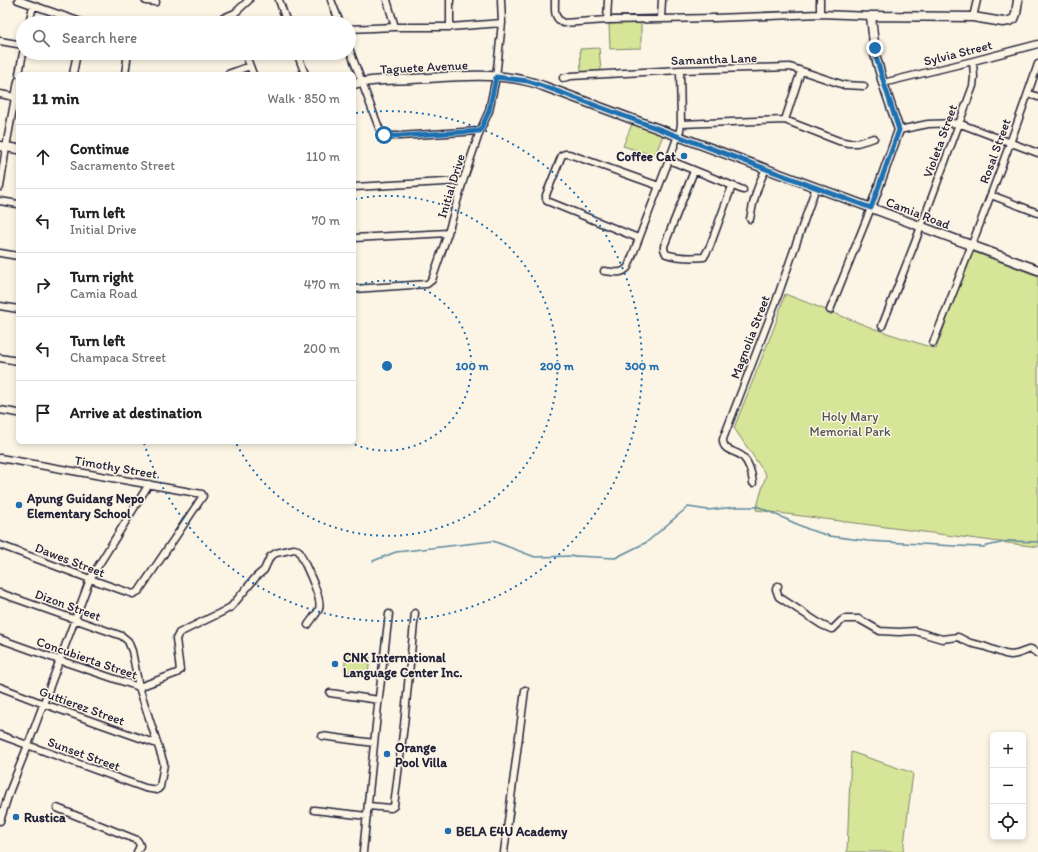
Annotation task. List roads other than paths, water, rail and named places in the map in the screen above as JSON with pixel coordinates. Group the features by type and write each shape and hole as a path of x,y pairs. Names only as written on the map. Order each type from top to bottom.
{"street":[{"path":"18,0 62,16"},
{"path":"145,0 156,2"},
{"path":"230,16 249,0"},
{"path":"279,0 285,16"},
{"path":"331,0 337,16"},
{"path":"387,0 396,27"},
{"path":"450,0 450,27"},
{"name":"Initial Drive","path":"356,290 427,284 432,280 448,233 463,181 480,131 489,111 496,77 502,23 501,0"},
{"path":"555,0 555,14 557,19 563,23 661,18 714,18 820,14 871,16 973,16 1003,22 1014,19 1018,0"},
{"path":"607,20 608,0"},
{"path":"661,18 662,0"},
{"path":"820,0 820,14"},
{"path":"973,16 977,0"},
{"path":"31,16 33,6"},
{"path":"830,310 871,208 899,130 875,54 871,16"},
{"path":"356,29 450,27 502,23"},
{"path":"0,41 16,44"},
{"name":"Sylvia Street","path":"884,83 1038,44"},
{"path":"19,72 22,60"},
{"path":"73,72 76,60"},
{"path":"125,72 127,60"},
{"path":"247,60 252,72"},
{"path":"299,60 303,72"},
{"path":"352,60 355,72"},
{"name":"Violeta Street","path":"882,326 973,86 974,77 972,61"},
{"name":"Rosal Street","path":"932,343 972,246 1038,64"},
{"path":"234,72 250,66"},
{"name":"Samantha Lane","path":"563,78 571,76 680,70 790,67 844,85 864,86"},
{"path":"604,271 620,272 626,270 628,267 669,160 681,124 680,70"},
{"path":"785,120 801,71"},
{"name":"Taguete Avenue","path":"358,83 469,76 496,77"},
{"name":"Camia Road","path":"496,77 528,81 1038,270"},
{"path":"358,83 379,128 384,135 394,136 480,131"},
{"path":"0,187 3,147 16,92"},
{"path":"0,94 15,97"},
{"path":"1028,94 1038,97"},
{"path":"681,124 785,120 839,141 849,143 874,138"},
{"path":"899,130 928,124 958,123 1038,153"},
{"path":"3,147 16,149"},
{"path":"638,238 547,201 546,195 562,155 566,153 659,186"},
{"path":"669,160 744,190"},
{"path":"750,219 756,192 766,169"},
{"path":"694,171 664,246 666,254 695,258 704,257 709,249 732,186"},
{"path":"356,187 463,181"},
{"name":"Magnolia Street","path":"753,484 752,474 743,457 724,447 723,439 772,310 816,187"},
{"path":"991,195 1038,213"},
{"path":"0,201 16,204"},
{"path":"356,238 448,233"},
{"path":"0,253 16,256"},
{"path":"0,306 16,309"},
{"path":"0,358 16,362"},
{"path":"0,410 16,413"},
{"name":"Timothy Street","path":"0,458 202,494 203,496 139,591 133,594"},
{"path":"0,821 10,790 44,704 90,579 149,484"},
{"name":"Dawes Street","path":"0,545 133,594"},
{"name":"Concubierta Street","path":"0,639 139,687 177,673 180,670 176,638 179,633 231,607 256,577 264,570 270,557 276,553 294,549 298,550 300,553 320,602 319,609 308,625"},
{"path":"778,586 776,589 779,597 822,625 831,629 833,629 841,621 859,618 880,630 899,632 915,631 942,639 958,637 970,643 1005,654 1018,654 1031,649 1038,654"},
{"name":"Dizon Street","path":"0,593 122,636 128,641 132,651 139,687"},
{"path":"368,806 391,808 394,806 415,613"},
{"path":"363,852 389,614"},
{"name":"Guttierez Street","path":"0,687 157,744"},
{"path":"139,687 157,744"},
{"path":"504,852 525,690"},
{"path":"330,693 379,700"},
{"name":"Sunset Street","path":"0,735 145,788 157,790 160,788 164,764 157,744"},
{"path":"322,736 374,744"},
{"path":"57,808 137,840 140,846 138,852"},
{"path":"314,810 367,816"}],"waterway":[{"path":"373,561 396,552 493,541 535,557 575,556 615,558 647,542 688,507 708,510 735,507 759,507 810,530 830,536 868,541 983,547 1009,541 1038,542"}],"place":[{"name":"Coffee Cat","path":"684,156"},
{"name":"Apung Guidang Nepo Elementary School","path":"19,505"},
{"name":"CNK International Language Center Inc.","path":"335,664"},
{"name":"Orange Pool Villa","path":"387,754"},
{"name":"Rustica","path":"16,817"},
{"name":"BELA E4U Academy","path":"448,831"}],"park label":[{"name":"Holy Mary Memorial Park","path":"850,424"}]}
